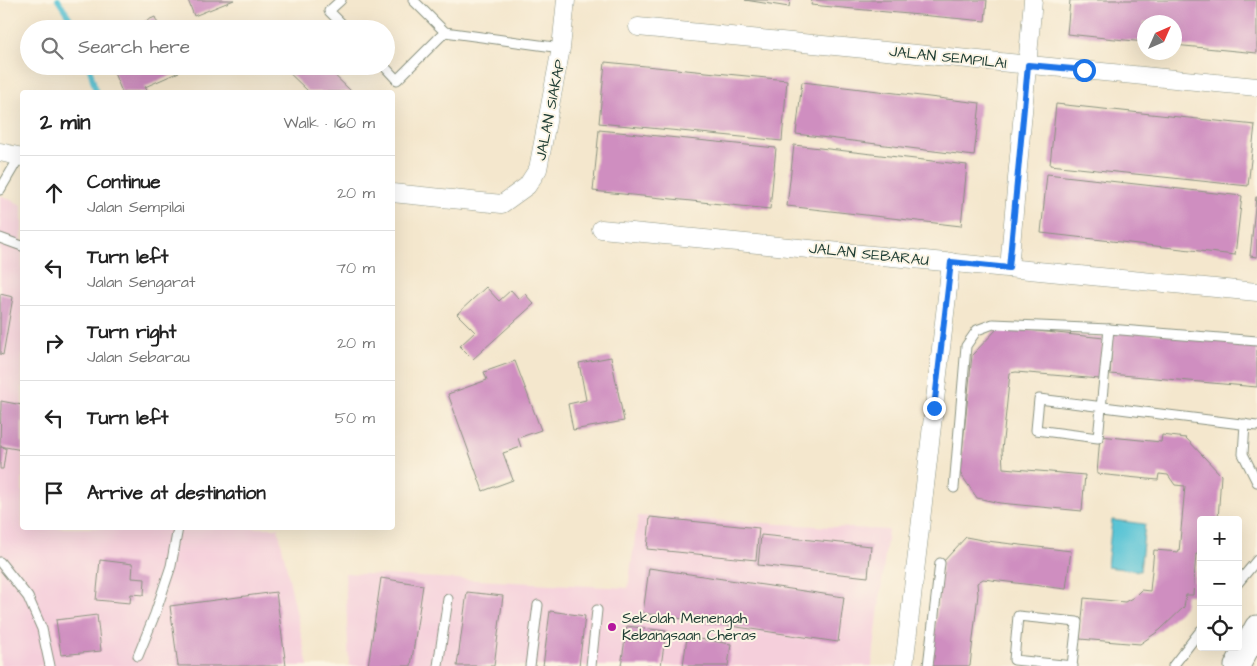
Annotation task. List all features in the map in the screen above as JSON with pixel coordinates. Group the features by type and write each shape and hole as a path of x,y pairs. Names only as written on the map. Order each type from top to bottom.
{"main road":[{"path":"1237,666 1257,628"}],"street":[{"name":"JALAN SIAKAP","path":"395,193 502,204 527,186 538,169 561,48 566,0"},
{"path":"1009,268 1033,0"},
{"name":"JALAN SEMPILAI","path":"638,27 1257,87"},
{"path":"0,152 20,157"},
{"name":"JALAN SEBARAU","path":"601,228 1257,292"},
{"path":"904,666 951,262"}],"lane":[{"path":"338,20 329,11 341,0"},
{"path":"413,0 445,32 561,48"},
{"path":"392,75 397,80 445,32"},
{"path":"0,190 20,159"},
{"path":"0,238 20,245"},
{"path":"954,488 966,346 977,330 993,324 1109,329 1257,340"},
{"path":"1109,329 1102,406 1098,438 1036,430 1039,399 1102,406 1257,426"},
{"path":"1245,424 1243,454 1257,482"},
{"path":"138,656 155,614 171,566 178,530"},
{"path":"1242,578 1257,560"},
{"path":"0,562 28,597 42,628 50,666"},
{"path":"928,666 940,563"},
{"path":"438,666 448,599"},
{"path":"530,666 538,605"},
{"path":"591,666 597,610"},
{"path":"1018,616 1077,622 1073,666 1014,660 1018,616"},
{"path":"1172,666 1197,635"}],"shaded area":[{"path":"0,195 20,204 20,530 278,530 308,666 0,666"},
{"name":"Sekolah Menengah Kebangsaan Cheras","path":"638,516 888,530 872,666 349,666 345,573 628,588"}],"water":[{"path":"1112,520 1145,524 1140,571 1107,567"}],"building":[{"path":"188,0 234,0 194,16"},
{"path":"745,0 790,0 789,7"},
{"path":"812,0 987,0 985,21 811,5"},
{"path":"1070,0 1257,0 1257,53 1182,46 1182,15 1137,15 1137,41 1067,34"},
{"path":"605,62 787,80 782,141 599,123"},
{"path":"115,75 172,75 145,87 147,90 121,90"},
{"path":"291,75 334,75 350,90 307,90"},
{"path":"802,82 980,103 974,156 796,134"},
{"path":"1056,104 1255,125 1248,186 1050,165"},
{"path":"599,130 776,148 770,209 593,191"},
{"path":"794,145 967,165 961,226 787,206"},
{"path":"1047,174 1242,196 1235,255 1041,233"},
{"path":"1257,197 1257,257 1250,256"},
{"path":"486,287 499,301 511,290 519,299 525,294 534,304 473,359 460,346 475,332 457,314"},
{"path":"0,294 13,297 3,355 0,354"},
{"path":"999,327 1104,338 1100,379 1010,373 1002,450 1003,468 1085,475 1082,511 1000,503 977,498 960,473 972,355"},
{"path":"1113,330 1257,343 1257,387 1110,374"},
{"path":"611,357 624,421 573,430 568,404 586,400 579,363"},
{"path":"515,361 541,430 518,438 521,447 503,453 513,480 483,491 448,394 487,380 484,372"},
{"path":"1,401 20,405 20,450 0,446"},
{"path":"1162,435 1186,438 1221,475 1218,516 1197,516 1197,554 1193,595 1186,595 1184,607 1160,630 1140,644 1080,639 1084,598 1125,602 1141,590 1150,591 1154,550 1179,552 1185,486 1175,485 1168,475 1159,474 1158,480 1097,474 1100,436 1161,442"},
{"path":"0,447 6,448 3,469 0,469"},
{"path":"650,517 759,528 756,560 647,549"},
{"path":"761,535 871,546 868,577 758,565"},
{"path":"966,537 1071,551 1066,589 983,579 977,583 978,594 970,666 931,666 942,563"},
{"path":"100,560 133,564 132,578 145,579 144,595 131,594 130,603 96,600"},
{"path":"649,568 844,597 838,642 643,613"},
{"path":"381,578 423,585 411,666 368,666"},
{"path":"276,592 286,666 178,666 170,606"},
{"path":"467,592 503,596 494,666 457,666"},
{"path":"550,611 585,616 579,666 543,666"},
{"path":"97,615 101,651 61,655 56,620"},
{"path":"627,626 666,631 661,666 621,666"},
{"path":"687,637 731,644 728,666 683,666"}],"waterway":[{"path":"58,0 71,20"},
{"path":"91,75 95,90"}],"place":[{"name":"Sekolah Menengah Kebangsaan Cheras","path":"612,627"}],"route":[{"path":"934,408 951,262 1009,268 1028,65 1084,70"}]}
